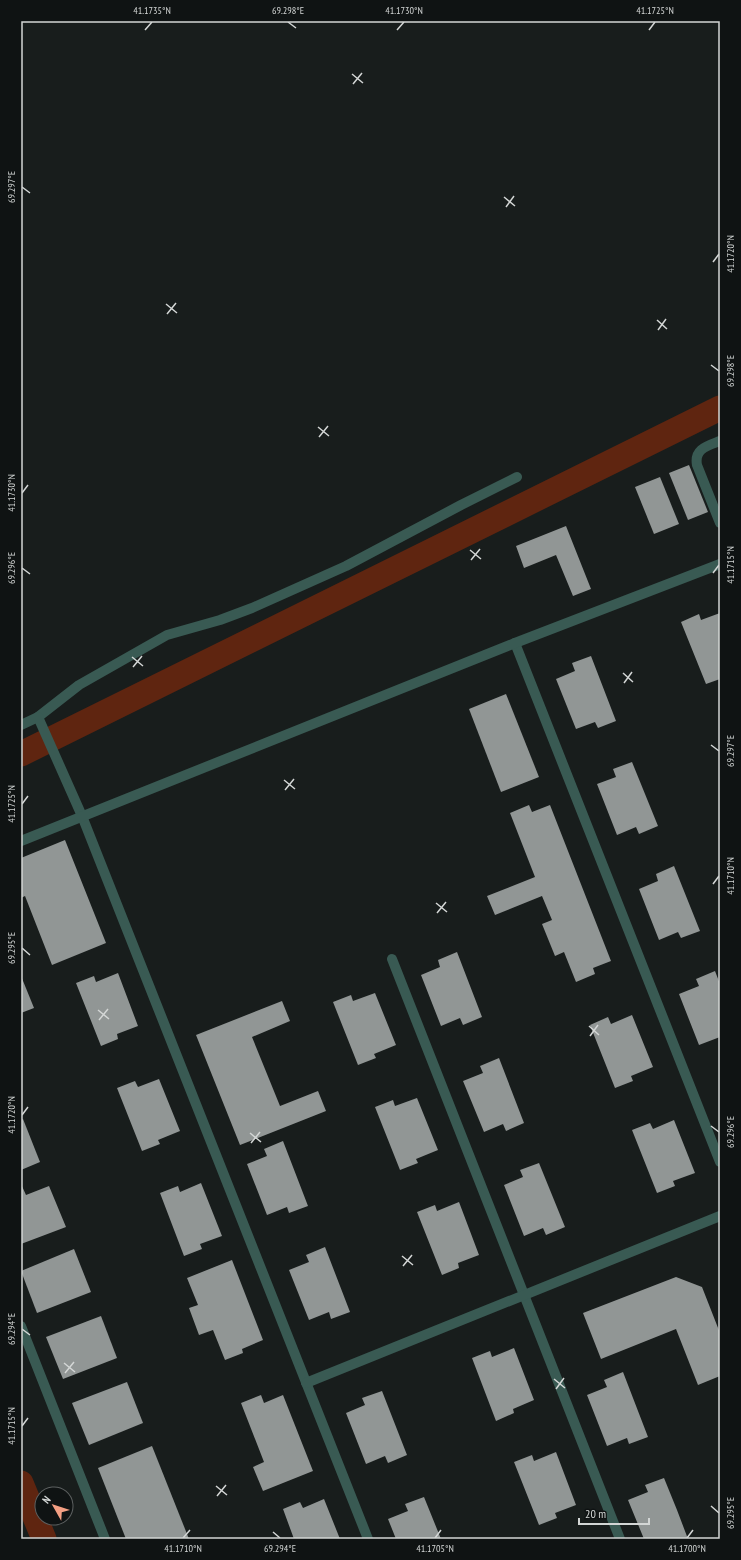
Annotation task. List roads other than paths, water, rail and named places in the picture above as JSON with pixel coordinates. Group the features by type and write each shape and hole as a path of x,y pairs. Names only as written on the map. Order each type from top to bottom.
{"street":[{"path":"720,441 707,446 699,452 696,459 720,524"},
{"path":"21,725 38,717 79,685 167,635 220,620 252,608 346,566 461,504 517,477"},
{"path":"21,841 515,643 720,564"},
{"path":"515,643 720,1162"},
{"path":"38,717 82,816 368,1539"},
{"path":"392,959 620,1539"},
{"path":"306,1383 720,1216"},
{"path":"21,1326 105,1539"}],"waterway":[{"path":"21,754 720,408"},
{"path":"21,1483 44,1539"}]}
